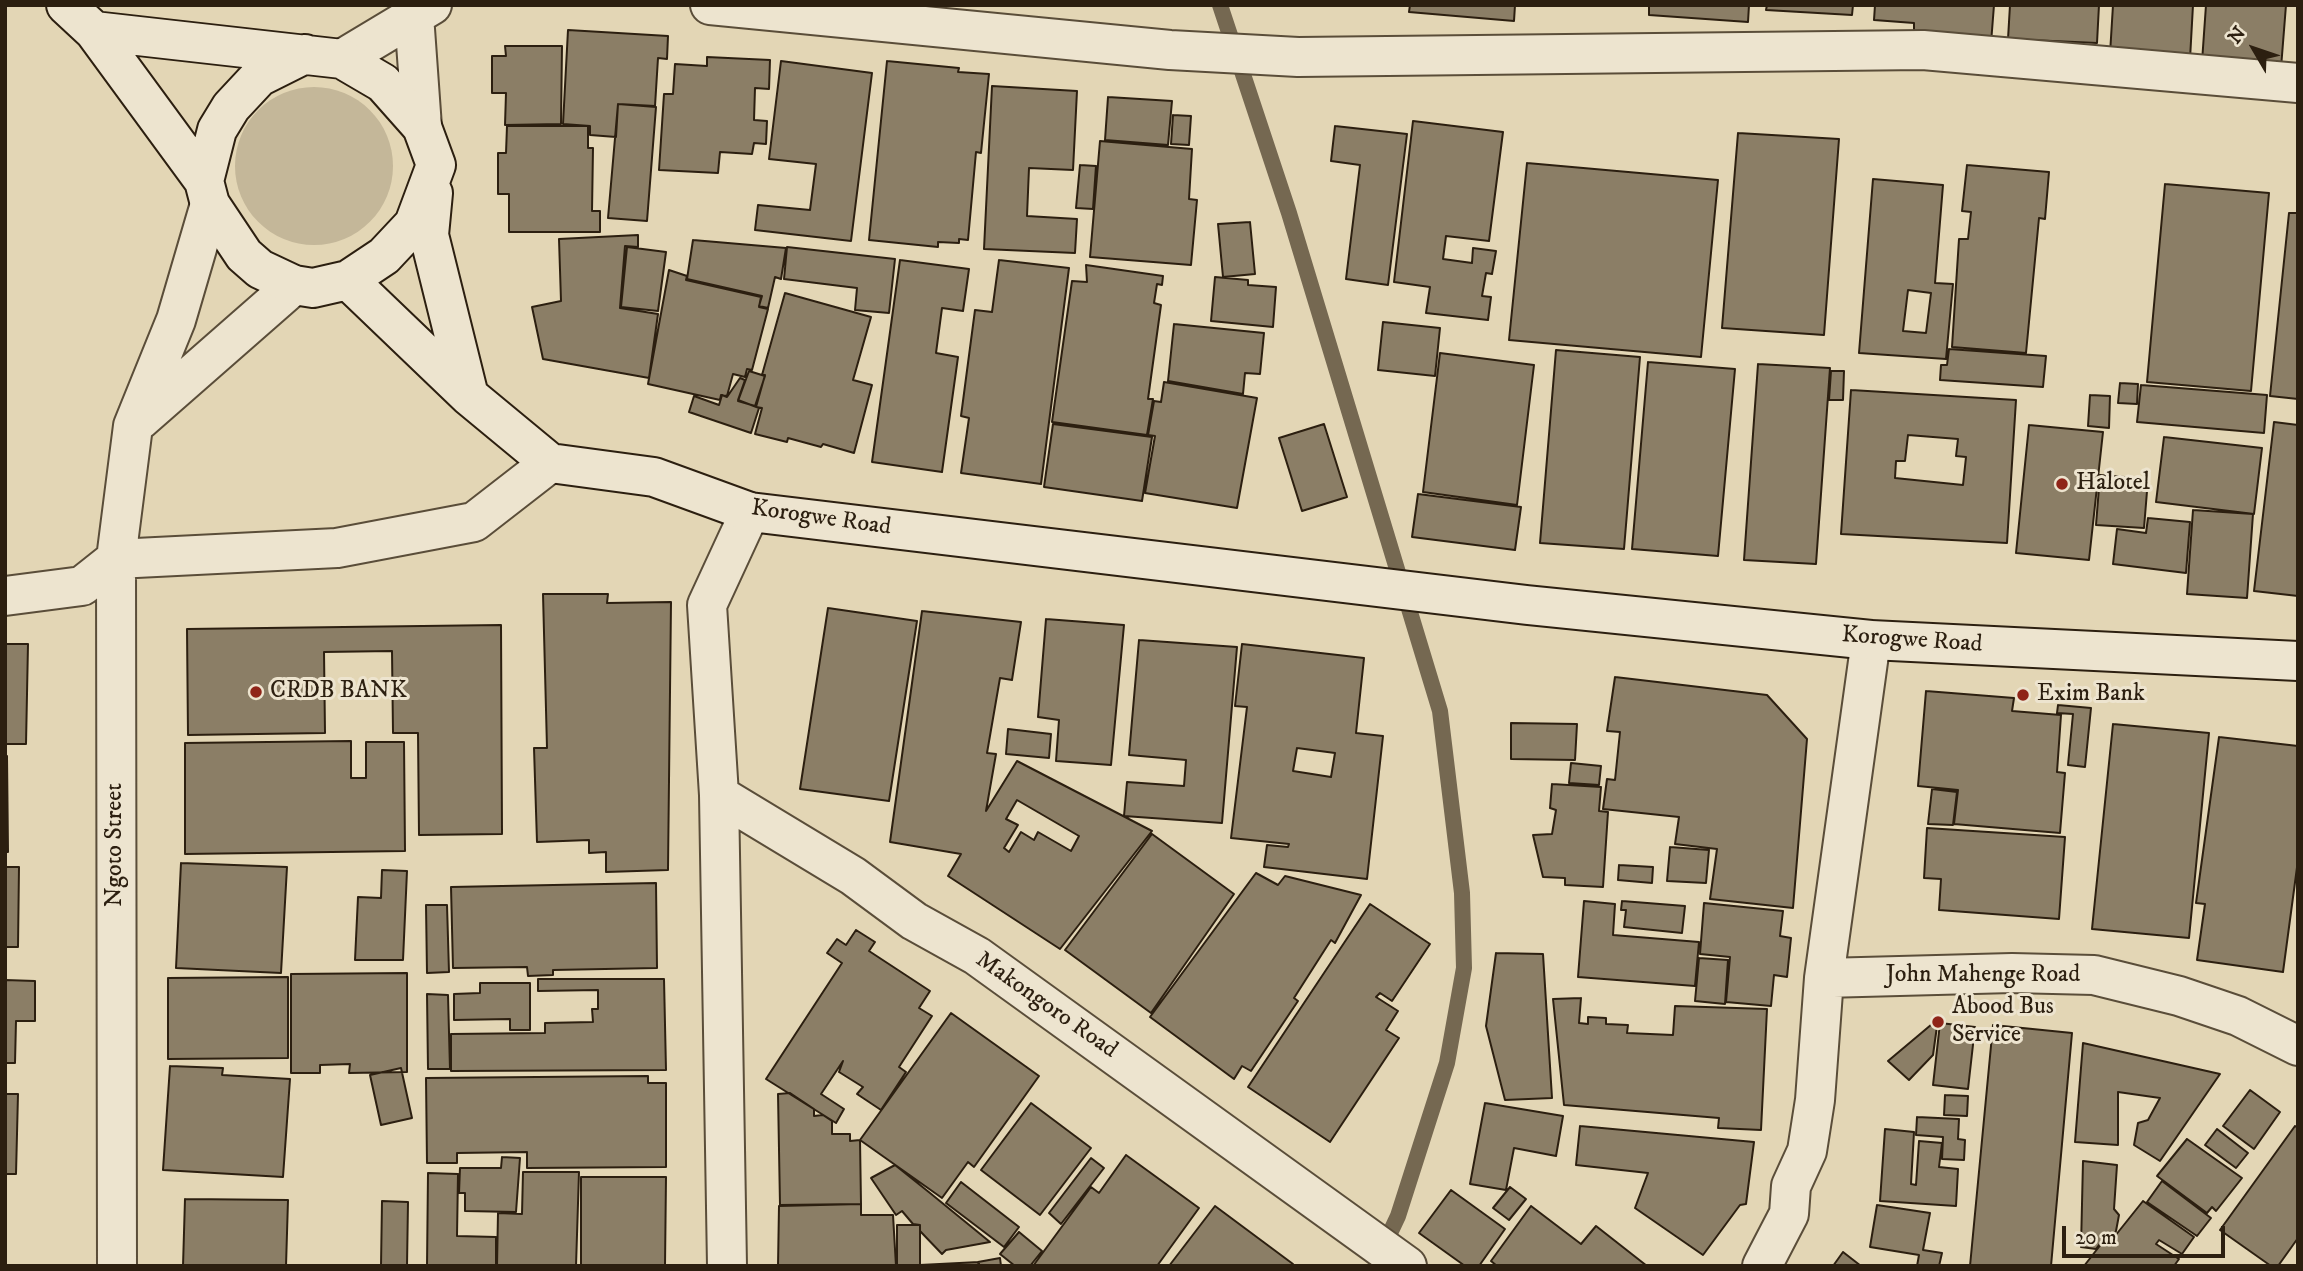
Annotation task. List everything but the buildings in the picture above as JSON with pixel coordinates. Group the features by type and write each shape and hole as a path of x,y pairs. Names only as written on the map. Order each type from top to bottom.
{"street":[{"path":"66,5 94,31 207,192 244,255 260,269 294,285 313,288 348,280 384,256 414,224 436,165"},
{"path":"710,5 1170,50 1298,57 1923,50 2298,83"},
{"path":"342,59 421,9"},
{"path":"421,9 422,127 436,165 429,235 469,396"},
{"path":"94,31 342,59 383,83 422,127"},
{"path":"207,192 217,130 235,101 259,77 304,54"},
{"name":"Ngoto Street","path":"117,1266 116,559 133,426 176,320 207,192"},
{"path":"5,596 82,586 116,559 337,548 474,523 550,463 469,396 348,280"},
{"path":"133,426 294,285"},
{"name":"Korogwe Road","path":"550,463 654,477 750,512 1527,605 1871,640 2298,661"},
{"path":"727,1266 719,795 708,605 750,512"},
{"path":"1762,1266 1789,1214 1791,1186 1807,1151 1815,1100 1824,978 1871,640"},
{"name":"Makongoro Road","path":"719,795 853,876 914,921 977,956 1407,1266"},
{"name":"John Mahenge Road","path":"1824,978 2012,973 2094,975 2179,996 2238,1016 2298,1046"}],"shaded area":[{"path":"314,87 344,93 370,110 387,136 393,166 387,196 370,222 344,239 314,245 284,239 258,222 241,196 235,166 241,136 258,110 284,93"}],"waterway":[{"path":"1220,5 1289,213 1440,711 1462,893 1464,968 1447,1063 1398,1216 1382,1250"}],"place":[{"name":"Halotel","path":"2062,484"},
{"name":"CRDB BANK","path":"256,692"},
{"name":"Exim Bank","path":"2023,695"},
{"name":"Abood Bus Service","path":"1938,1022"}]}
